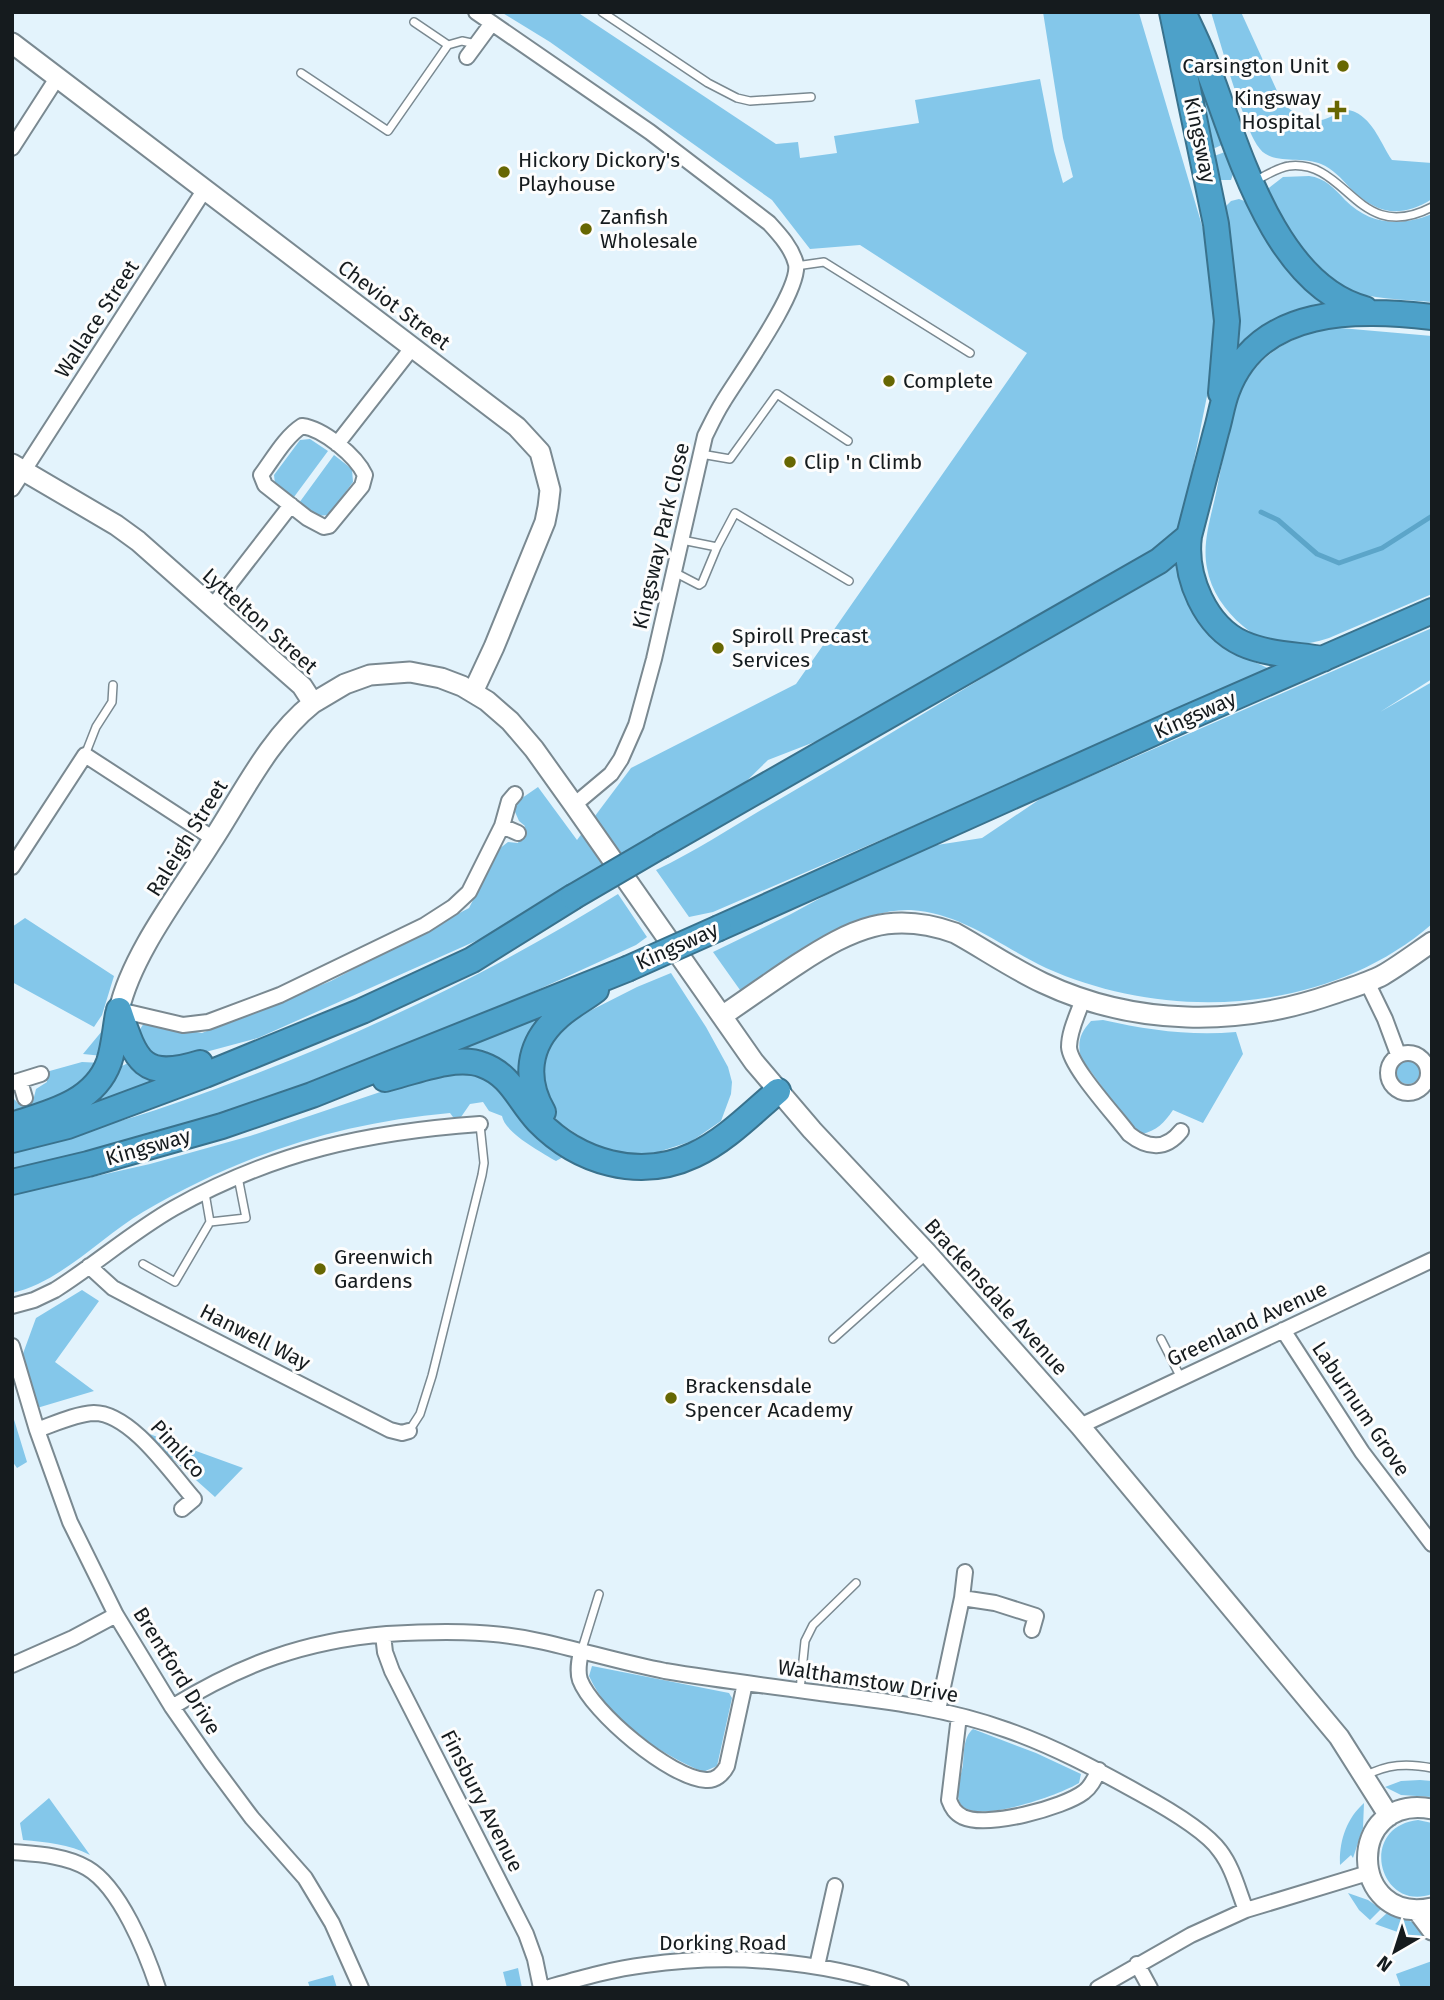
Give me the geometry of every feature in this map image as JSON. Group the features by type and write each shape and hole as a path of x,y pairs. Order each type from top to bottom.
{"highway":[{"name":"Kingsway","path":"1172,12 1214,214 1227,321 1224,375 1215,435"},
{"name":"Kingsway","path":"1184,12 1251,183 1279,235 1312,279 1342,300 1384,313"},
{"path":"1323,659 1267,652 1233,639 1208,615 1191,580 1187,552 1189,536 1227,390 1241,366 1259,345 1294,323 1322,316 1353,313 1432,317"},
{"path":"12,1140 68,1126 307,1035 472,960 662,845 1159,561 1189,536"},
{"name":"Kingsway","path":"12,1182 88,1164 313,1095 360,1074 496,1023 624,970 1432,611"},
{"path":"550,1131 532,1087 531,1065 536,1045 555,1019 624,970"},
{"path":"119,1010 131,1045 140,1058 146,1065 164,1071 190,1066 258,1045 307,1035"},
{"path":"12,1125 72,1103 95,1085 109,1061 119,1010"},
{"path":"313,1095 450,1062 476,1063 498,1072 511,1084 532,1114 575,1150 604,1163 627,1167 661,1165 706,1149 778,1091"}],"street":[{"path":"476,12 650,132 769,223 781,236 796,266"},
{"path":"467,57 492,23"},
{"name":"Cheviot Street","path":"12,43 517,427 540,452 550,490 545,522 473,692"},
{"path":"12,148 57,78"},
{"name":"Wallace Street","path":"12,489 18,468 205,189"},
{"name":"Kingsway Park Close","path":"574,805 611,774 628,744 643,702 705,436 720,406 783,305 793,282 796,266"},
{"path":"337,444 412,348"},
{"path":"302,426 313,429 337,444 359,464 365,475 362,486 332,524 324,527 291,505 265,485 261,475 302,426"},
{"name":"Lyttelton Street","path":"18,468 116,525 138,541 302,686 313,703 345,684 370,675 410,672 441,678 473,692 499,711 520,732 574,805"},
{"path":"212,607 291,505"},
{"name":"Raleigh Street","path":"119,1010 129,978 214,839 278,739 302,711 313,703"},
{"path":"12,867 85,755 214,839"},
{"path":"119,1010 183,1025 208,1022 279,995 434,919 453,907 469,892 502,826 509,801 515,794"},
{"name":"Brackensdale Avenue","path":"574,805 778,1091 928,1254 1080,1426 1339,1737 1389,1816"},
{"path":"502,826 518,833"},
{"path":"722,1016 837,939 864,928 890,923 933,926 955,933 1042,983 1083,999 1150,1015 1224,1018 1311,1002 1367,982 1432,942"},
{"path":"1367,982 1398,1054"},
{"path":"1083,999 1069,1048 1078,1069 1129,1134 1137,1140 1155,1147 1174,1140 1181,1131"},
{"path":"25,1098 16,1082 41,1074"},
{"path":"12,1306 55,1290 174,1208 237,1177 306,1151 362,1137 480,1124"},
{"name":"Greenland Avenue","path":"1080,1426 1432,1260"},
{"name":"Hanwell Way","path":"89,1266 113,1288 149,1307 390,1430 401,1433 409,1431"},
{"name":"Laburnum Grove","path":"1283,1330 1362,1452 1432,1544"},
{"name":"Brentford Drive","path":"12,1346 37,1430 70,1522 116,1615 172,1707 252,1818 305,1878 332,1923 361,1988"},
{"name":"Pimlico","path":"37,1430 93,1413 120,1422 136,1433 194,1499 182,1509"},
{"path":"938,1710 965,1572"},
{"path":"962,1598 995,1603 1036,1616 1032,1630"},
{"path":"12,1665 116,1615"},
{"name":"Walthamstow Drive","path":"172,1707 256,1662 304,1648 383,1635 448,1631 538,1641 663,1670 938,1710 1005,1729 1099,1770 1150,1799 1219,1848 1232,1871 1246,1910"},
{"name":"Finsbury Avenue","path":"383,1635 385,1652 392,1671 526,1934 543,1988"},
{"name":"Walthamstow Drive","path":"581,1652 580,1681 608,1718 649,1753 691,1776 707,1780 721,1775 727,1766 745,1683"},
{"path":"959,1716 949,1800 954,1810 966,1818 1012,1817 1047,1809 1085,1792 1099,1770"},
{"path":"1432,1809 1414,1807 1389,1816 1377,1826 1369,1841 1366,1857 1372,1883 1387,1900 1406,1909 1424,1909 1432,1930"},
{"path":"12,1852 61,1858 88,1868 103,1880 134,1931 158,1988"},
{"path":"1098,1988 1191,1935 1246,1910 1368,1873"},
{"path":"817,1966 835,1886"},
{"name":"Dorking Road","path":"543,1988 645,1965 750,1960 817,1966 901,1988"},
{"path":"1138,1964 1150,1988"}],"lane":[{"path":"603,12 636,37 729,94 750,101 811,97"},
{"path":"414,22 448,45"},
{"path":"301,73 388,131 448,45 462,41 477,44"},
{"path":"1251,183 1287,166 1309,168 1329,175 1361,206 1379,214 1410,215 1432,207"},
{"path":"796,266 824,262 970,353"},
{"path":"700,454 730,459 777,394 848,441"},
{"path":"674,572 699,585 702,583 735,513 849,580"},
{"path":"681,540 717,547"},
{"path":"85,755 96,727 112,702 113,685"},
{"path":"409,1431 420,1414 432,1376 482,1175 484,1163 480,1124"},
{"path":"210,1222 246,1218 237,1177"},
{"path":"143,1264 175,1282 210,1222 205,1193"},
{"path":"833,1339 928,1254"},
{"path":"1161,1339 1181,1378"},
{"path":"800,1690 805,1641 813,1625 856,1583"},
{"path":"581,1652 599,1594"},
{"path":"1364,1777 1377,1770 1397,1765 1432,1768"}],"shaded area":[{"path":"501,12 577,12 776,144 798,142 800,158 837,153 834,136 919,123 915,100 1040,79 1063,183 1073,177 1063,138 1043,12 1142,12 1139,13 1206,239 1216,327 1212,371 1185,506 1178,528 1167,543 817,741 768,760 727,800 496,932 258,1038 161,1064 137,1034 144,1023 202,1033 331,981 469,908 499,849 508,842 518,843 525,826 519,821 512,805 538,787 577,840 631,768 796,684 1027,353 860,245 810,249 772,200 550,42"},
{"path":"1211,12 1241,12 1283,104 1291,110 1319,120 1350,110 1367,121 1392,160 1432,163 1432,199 1409,209 1389,211 1369,204 1325,166 1265,154 1257,145 1248,125"},
{"path":"1194,58 1224,144 1215,148 1211,146"},
{"path":"1225,152 1234,171 1231,180 1218,180 1214,156"},
{"path":"1309,176 1325,181 1355,208 1375,219 1397,222 1432,214 1432,302 1365,295 1347,289 1320,271 1298,247 1265,191 1283,177"},
{"path":"1239,199 1247,202 1324,303 1277,319 1237,350 1224,208 1231,201"},
{"path":"1329,327 1432,336 1432,594 1329,638 1284,644 1263,639 1253,633 1225,607 1215,593 1209,576 1206,540 1235,403 1243,387 1261,362 1272,353 1298,338"},
{"path":"310,439 328,451 294,497 275,484 274,475 300,440"},
{"path":"334,455 352,469 353,482 329,515 316,516 299,503"},
{"path":"1177,561 1235,653 1274,671 713,912 689,917 656,870 705,844 1157,577"},
{"path":"1432,628 1432,679 1380,712 1432,682 1432,924 1391,954 1345,977 1297,992 1246,1000 1195,1002 1144,997 1094,986 1046,968 965,924 930,912 911,910 874,915 838,930 740,990 713,952 872,870 924,847 982,838 1043,797"},
{"path":"618,894 647,937 636,945 588,967 442,1032 294,1091 186,1126 12,1171 12,1151 176,1103 347,1036 458,984"},
{"path":"25,918 114,976 102,1015 94,1027 12,982 12,927"},
{"path":"671,973 728,1067 732,1082 731,1094 721,1121 692,1141 655,1153 626,1155 590,1143 560,1123 551,1113 538,1084 543,1046 562,1025"},
{"path":"551,1009 524,1084 450,1053"},
{"path":"1103,1020 1169,1031 1236,1032 1243,1054 1203,1123 1173,1110 1160,1126 1141,1134 1130,1125 1081,1058 1079,1047 1084,1030 1091,1021"},
{"path":"107,1025 103,1056 83,1054"},
{"path":"1408,1060 1419,1067 1420,1072 1413,1083 1408,1084 1397,1077 1396,1072 1403,1061"},
{"path":"132,1061 166,1081 77,1110 120,1067"},
{"path":"82,1062 102,1063 88,1084 12,1119 12,1097 20,1105 33,1101 36,1089 47,1082 46,1072"},
{"path":"457,1066 493,1075 565,1156 556,1161 533,1147 510,1129 502,1116 489,1111 483,1102 470,1104 461,1117 453,1117 450,1113 409,1118 329,1134 253,1158 179,1192 127,1222 64,1269 12,1293 12,1195 150,1164 250,1136"},
{"path":"82,1290 99,1301 55,1362 94,1391 37,1408 21,1359 36,1318"},
{"path":"12,1413 27,1462 17,1468 12,1461"},
{"path":"141,1431 243,1468 215,1497"},
{"path":"592,1666 729,1693 732,1698 717,1766 703,1772 669,1755 637,1734 609,1707 598,1692 589,1676"},
{"path":"973,1729 1081,1774 1079,1783 1018,1806 981,1812 968,1809 960,1803 958,1790 966,1741"},
{"path":"1401,1781 1432,1781 1432,1797 1401,1795 1385,1787"},
{"path":"49,1798 90,1855 66,1846 23,1840 20,1823"},
{"path":"1364,1803 1363,1828 1353,1858 1351,1855 1340,1865 1345,1831"},
{"path":"1418,1820 1432,1823 1432,1894 1414,1897 1399,1891 1388,1881 1382,1867 1382,1852 1387,1837 1399,1826"},
{"path":"1348,1893 1368,1900 1381,1909 1370,1920 1359,1910"},
{"path":"1387,1913 1415,1923 1426,1936 1406,1935 1375,1924"},
{"path":"1432,1961 1432,1988 1401,1988 1396,1974"},
{"path":"518,1968 522,1988 507,1988 503,1972"},
{"path":"333,1975 337,1988 310,1988 308,1982"}],"waterway":[{"path":"1261,512 1278,520 1317,554 1339,563 1382,548 1432,516"}],"place":[{"name":"Carsington Unit","path":"1343,66"},
{"name":"Kingsway Hospital","path":"1337,110"},
{"name":"Hickory Dickory's Playhouse","path":"504,172"},
{"name":"Zanfish Wholesale","path":"586,229"},
{"name":"Complete","path":"889,381"},
{"name":"Clip 'n Climb","path":"790,462"},
{"name":"Spiroll Precast Services","path":"718,648"},
{"name":"Greenwich Gardens","path":"320,1269"},
{"name":"Brackensdale Spencer Academy","path":"671,1398"}]}
